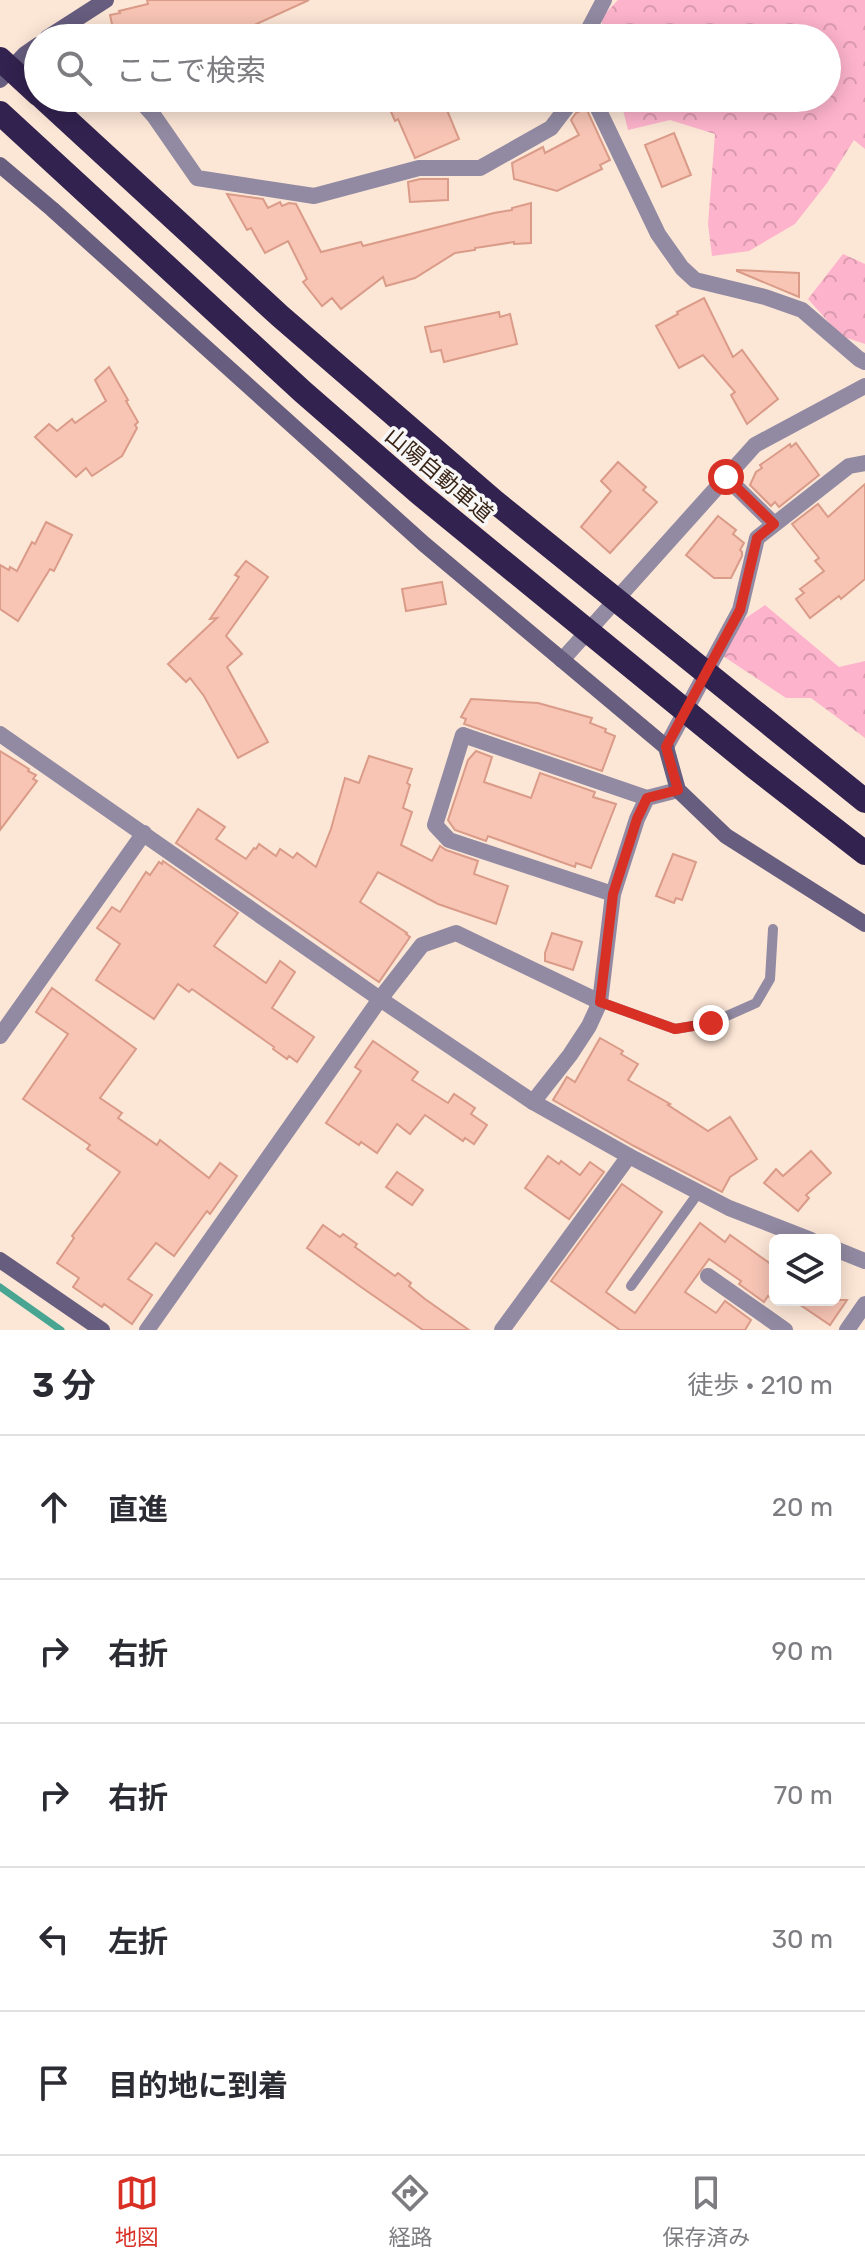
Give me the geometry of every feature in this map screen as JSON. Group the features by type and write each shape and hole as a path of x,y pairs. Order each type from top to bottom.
{"highway":[{"path":"0,59 24,81"},
{"name":"山陽自動車道","path":"58,112 280,316 494,501 865,801"},
{"name":"山陽自動車道","path":"0,113 303,392 419,493 753,766 865,853"}],"street":[{"path":"69,24 106,0"},
{"path":"591,24 604,0"},
{"path":"0,80 24,62"},
{"path":"150,112 197,178 314,196 419,168 480,168 551,128 563,112"},
{"path":"600,112 658,234 682,268 695,280 765,297 802,310 865,362"},
{"path":"0,165 424,544 666,747 678,790 726,836 865,924"},
{"path":"562,660 755,445 865,386"},
{"path":"666,747 740,610 757,538 849,466 865,463"},
{"path":"726,477 774,524"},
{"path":"0,734 533,1102 729,1208 796,1234"},
{"path":"613,894 449,840 435,825 463,735 647,798 678,790"},
{"path":"533,1102 570,1055 600,1002 613,894 637,819 647,798"},
{"path":"0,1036 144,833"},
{"path":"147,1330 380,999 422,945 456,933 600,1002"},
{"path":"502,1330 629,1156"},
{"path":"841,1251 865,1261"},
{"path":"0,1260 102,1330"},
{"path":"708,1276 785,1330"},
{"path":"847,1330 865,1304"}],"lane":[{"path":"600,1002 675,1029 711,1023 756,1003 770,979 773,929"},
{"path":"631,1286 699,1192"}],"green space":[{"path":"618,0 865,0 865,149 854,140 827,183 795,224 749,251 712,256 708,224 715,134 670,120 628,130 624,112 841,112 841,24 602,24 601,18"},
{"path":"843,254 865,264 865,344 841,336 808,299"},
{"path":"765,605 839,667 865,661 865,738 811,698 786,698 723,656 734,626"}],"building":[{"path":"147,0 309,0 257,24 112,24 110,15 148,4"},
{"path":"391,112 448,112 459,139 415,158 398,119 395,121"},
{"path":"588,112 610,160 600,165 602,169 557,191 514,179 512,163 543,147 545,153 579,135 571,120 576,113"},
{"path":"674,133 691,175 662,187 645,145"},
{"path":"448,179 448,200 410,202 408,182"},
{"path":"227,194 263,199 268,208 280,202 282,206 296,204 321,252 361,242 363,246 531,203 531,243 514,242 455,253 415,278 386,286 383,277 341,309 332,298 322,306 303,282 307,279 288,241 265,253 251,228 247,230"},
{"path":"737,271 799,273 799,297"},
{"path":"704,298 733,357 742,350 778,399 747,424 731,395 735,392 703,355 679,368 656,326"},
{"path":"499,312 500,317 510,314 517,344 444,362 441,350 431,352 425,327"},
{"path":"109,367 128,400 138,422 135,425 137,428 122,456 92,476 86,468 76,477 35,437 49,424 57,431 72,419 75,423 106,401 95,380"},
{"path":"796,443 819,475 779,507 775,502 771,506 750,485 756,472 762,468 760,465"},
{"path":"618,462 646,487 643,490 657,502 610,553 581,527 611,491 601,481"},
{"path":"865,484 865,579 841,599 839,596 810,618 796,599 804,593 800,589 824,571 815,561 819,558 792,524 818,504 828,517"},
{"path":"718,516 736,530 733,534 744,543 740,550 742,556 731,578 714,578 686,555"},
{"path":"46,522 72,535 54,571 50,569 18,621 0,609 0,565 17,571"},
{"path":"246,561 268,577 226,636 242,654 227,667 268,742 238,758 204,696 190,678 186,682 168,664 217,618 210,619 239,577 235,575"},
{"path":"442,582 446,604 406,611 402,589"},
{"path":"471,699 538,703 592,718 590,723 615,736 602,771 464,724 466,719 461,717"},
{"path":"0,751 29,769 36,775 33,779 37,781 0,830"},
{"path":"476,751 492,757 484,782 531,798 540,773 595,792 593,797 616,804 591,868 576,863 575,867 488,836 486,841 455,830 448,820 468,760"},
{"path":"369,756 412,769 403,808 412,812 401,845 432,861 440,846 478,861 474,874 508,886 496,924 438,904 378,872 360,902 410,937 379,982 176,843 198,809 225,827 216,839 246,859 259,844 276,856 280,849 293,858 297,853 316,867 331,829 345,778 359,783"},
{"path":"673,854 696,862 682,900 676,898 674,903 656,896"},
{"path":"163,861 238,913 214,946 266,983 280,961 295,972 272,1008 314,1037 297,1062 289,1056 287,1059 192,989 189,992 178,984 154,1019 96,980 120,944 97,928 112,907 120,912 146,872 150,875"},
{"path":"552,933 582,942 573,970 545,961"},
{"path":"52,988 136,1049 100,1098 122,1113 118,1118 157,1145 160,1140 209,1178 220,1163 237,1176 174,1256 156,1243 128,1279 152,1295 132,1324 73,1287 79,1278 57,1263 74,1238 72,1236 120,1172 87,1149 90,1145 23,1099 68,1034 36,1012"},
{"path":"600,1038 638,1064 628,1080 708,1131 730,1117 757,1159 730,1177 722,1192 553,1100 567,1077 575,1082"},
{"path":"373,1041 418,1072 412,1080 448,1103 454,1094 475,1108 471,1114 487,1125 474,1144 465,1138 463,1141 425,1115 410,1134 397,1124 377,1153 326,1123 361,1071 355,1067"},
{"path":"811,1151 831,1173 806,1195 809,1198 798,1211 764,1183 776,1169 783,1176"},
{"path":"548,1156 580,1175 590,1162 604,1172 569,1219 525,1188"},
{"path":"397,1172 423,1190 412,1205 386,1187"},
{"path":"622,1184 662,1212 606,1292 635,1313 700,1223 725,1242 730,1235 769,1263 769,1297 764,1302 709,1259 685,1292 716,1313 725,1301 751,1320 745,1330 620,1330 551,1281"},
{"path":"323,1225 340,1237 343,1234 357,1244 355,1247 395,1276 398,1273 425,1299 469,1330 423,1330 361,1287 307,1248"},
{"path":"841,1300 847,1300 830,1325 802,1306 841,1306"}],"waterway":[{"path":"0,1287 61,1330"}],"route":[{"path":"711,1023 675,1029 600,1002 613,894 637,819 647,798 678,790 666,747 740,610 757,538 774,524 726,477"}]}
